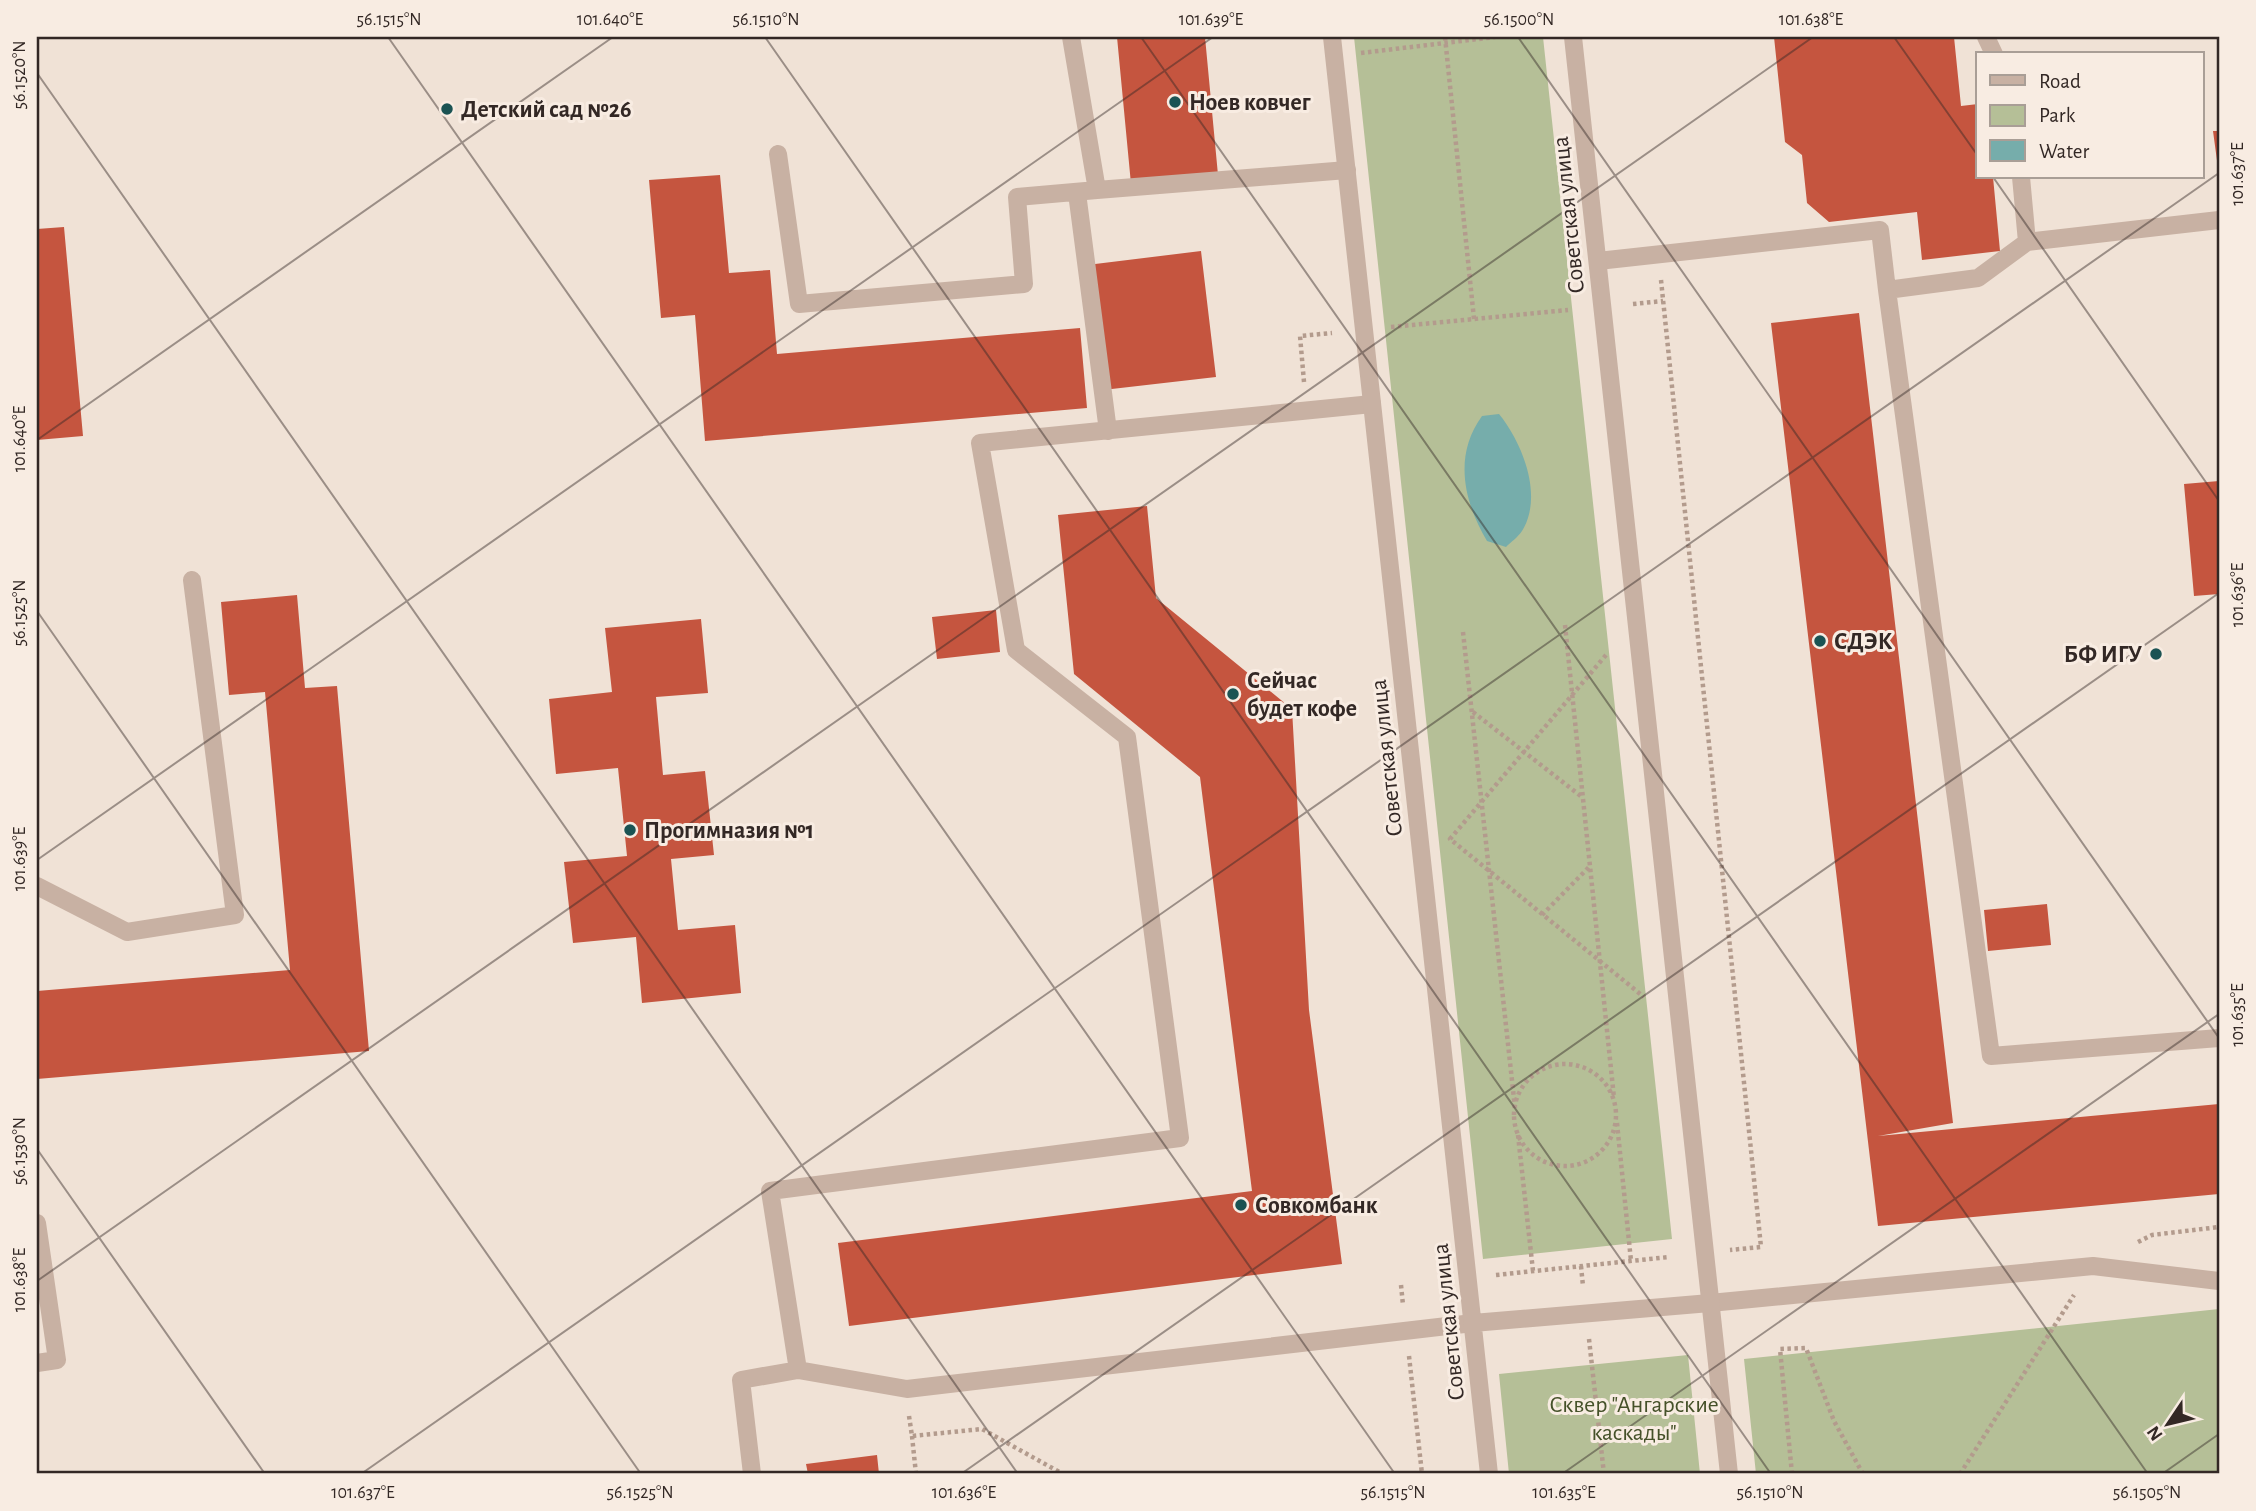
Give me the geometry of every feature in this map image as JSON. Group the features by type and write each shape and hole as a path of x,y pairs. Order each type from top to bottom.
{"street":[{"path":"1071,37 1097,190"},
{"name":"Советская улица","path":"1332,37 1489,1474"},
{"name":"Советская улица","path":"1573,37 1729,1474"},
{"path":"778,154 799,304 1024,284 1017,197 1347,170"},
{"path":"2021,178 2027,242"},
{"path":"1077,193 1108,430"},
{"path":"1886,290 1978,278 2027,242 2219,220"},
{"path":"1598,261 1880,230 1991,1056 2219,1038"},
{"path":"798,1370 770,1191 1180,1138 1127,737 1016,650 980,443 1372,404"},
{"path":"37,886 127,932 235,915 192,580"},
{"path":"37,1223 57,1360 37,1363"},
{"path":"752,1474 741,1380 798,1370 907,1389 1473,1323 1587,1315 2093,1266 2219,1281"}],"path":[{"path":"1361,53 1445,40 1494,37"},
{"path":"1445,40 1474,319"},
{"path":"1659,255 1761,1247 1727,1250"},
{"path":"1633,304 1663,301"},
{"path":"1389,328 1567,310"},
{"path":"1307,411 1300,336 1332,333"},
{"path":"1565,625 1631,1261"},
{"path":"1463,632 1533,1271"},
{"path":"1606,655 1450,839 1644,997"},
{"path":"1472,711 1583,797"},
{"path":"1542,915 1590,866"},
{"path":"1515,1108 1520,1088 1536,1072 1557,1064 1581,1065 1601,1078 1614,1098"},
{"path":"1517,1131 1527,1151 1545,1164 1568,1167 1591,1161 1600,1153 1608,1144 1617,1122"},
{"path":"1960,1474 2093,1266 2152,1235 2219,1227"},
{"path":"1492,1276 1669,1257"},
{"path":"1401,1285 1422,1474"},
{"path":"1587,1315 1604,1474"},
{"path":"1792,1474 1780,1349 1806,1348 1834,1421 1863,1474"},
{"path":"907,1389 916,1474"},
{"path":"912,1436 982,1429 1063,1474"}],"green space":[{"path":"1354,37 1543,37 1672,1239 1483,1259"},
{"name":"Сквер \"Ангарские каскады\"","path":"2219,1309 2219,1474 1756,1474 1744,1359"},
{"name":"Сквер \"Ангарские каскады\"","path":"1688,1355 1700,1474 1509,1474 1499,1374"}],"water":[{"path":"1499,414 1522,454 1531,502 1528,517 1520,533 1506,547 1487,541 1472,511 1465,479 1467,447 1473,431 1482,416"}],"building":[{"path":"1117,37 1205,37 1218,175 1131,184"},
{"path":"1774,37 1954,37 1961,106 1976,104 1976,178 1993,178 2000,251 1922,260 1917,212 1829,222 1807,203 1802,155 1785,142"},
{"path":"2213,131 2219,131 2219,168 2218,168"},
{"path":"720,175 729,273 770,270 777,354 1080,328 1087,408 705,441 695,315 661,318 649,180"},
{"path":"64,227 83,436 37,440 37,229"},
{"path":"1201,251 1216,377 1103,390 1087,265"},
{"path":"1859,313 1953,1123 1878,1136 2219,1104 2219,1194 1878,1226 1771,323"},
{"path":"2219,481 2219,594 2194,596 2184,484"},
{"path":"1147,506 1156,598 1292,709 1309,1010 1342,1264 849,1326 838,1243 1252,1191 1200,777 1074,674 1058,515"},
{"path":"297,595 305,688 337,686 369,1051 37,1079 37,991 290,970 265,692 229,695 221,602"},
{"path":"996,610 1000,652 937,659 932,617"},
{"path":"701,619 708,693 656,697 663,775 705,771 714,855 671,859 678,930 735,925 741,993 642,1003 636,937 573,943 564,862 627,856 618,768 556,774 549,699 612,692 605,628"},
{"path":"2047,904 2051,945 1988,951 1984,910"},
{"path":"877,1455 879,1474 808,1474 806,1464"}],"place":[{"name":"Ноев ковчег","path":"1175,102"},
{"name":"Детский сад №26","path":"447,109"},
{"name":"СДЭК","path":"1820,641"},
{"name":"БФ ИГУ","path":"2156,654"},
{"name":"Сейчас будет кофе","path":"1233,694"},
{"name":"Прогимназия №1","path":"630,830"},
{"name":"Совкомбанк","path":"1241,1205"}]}
